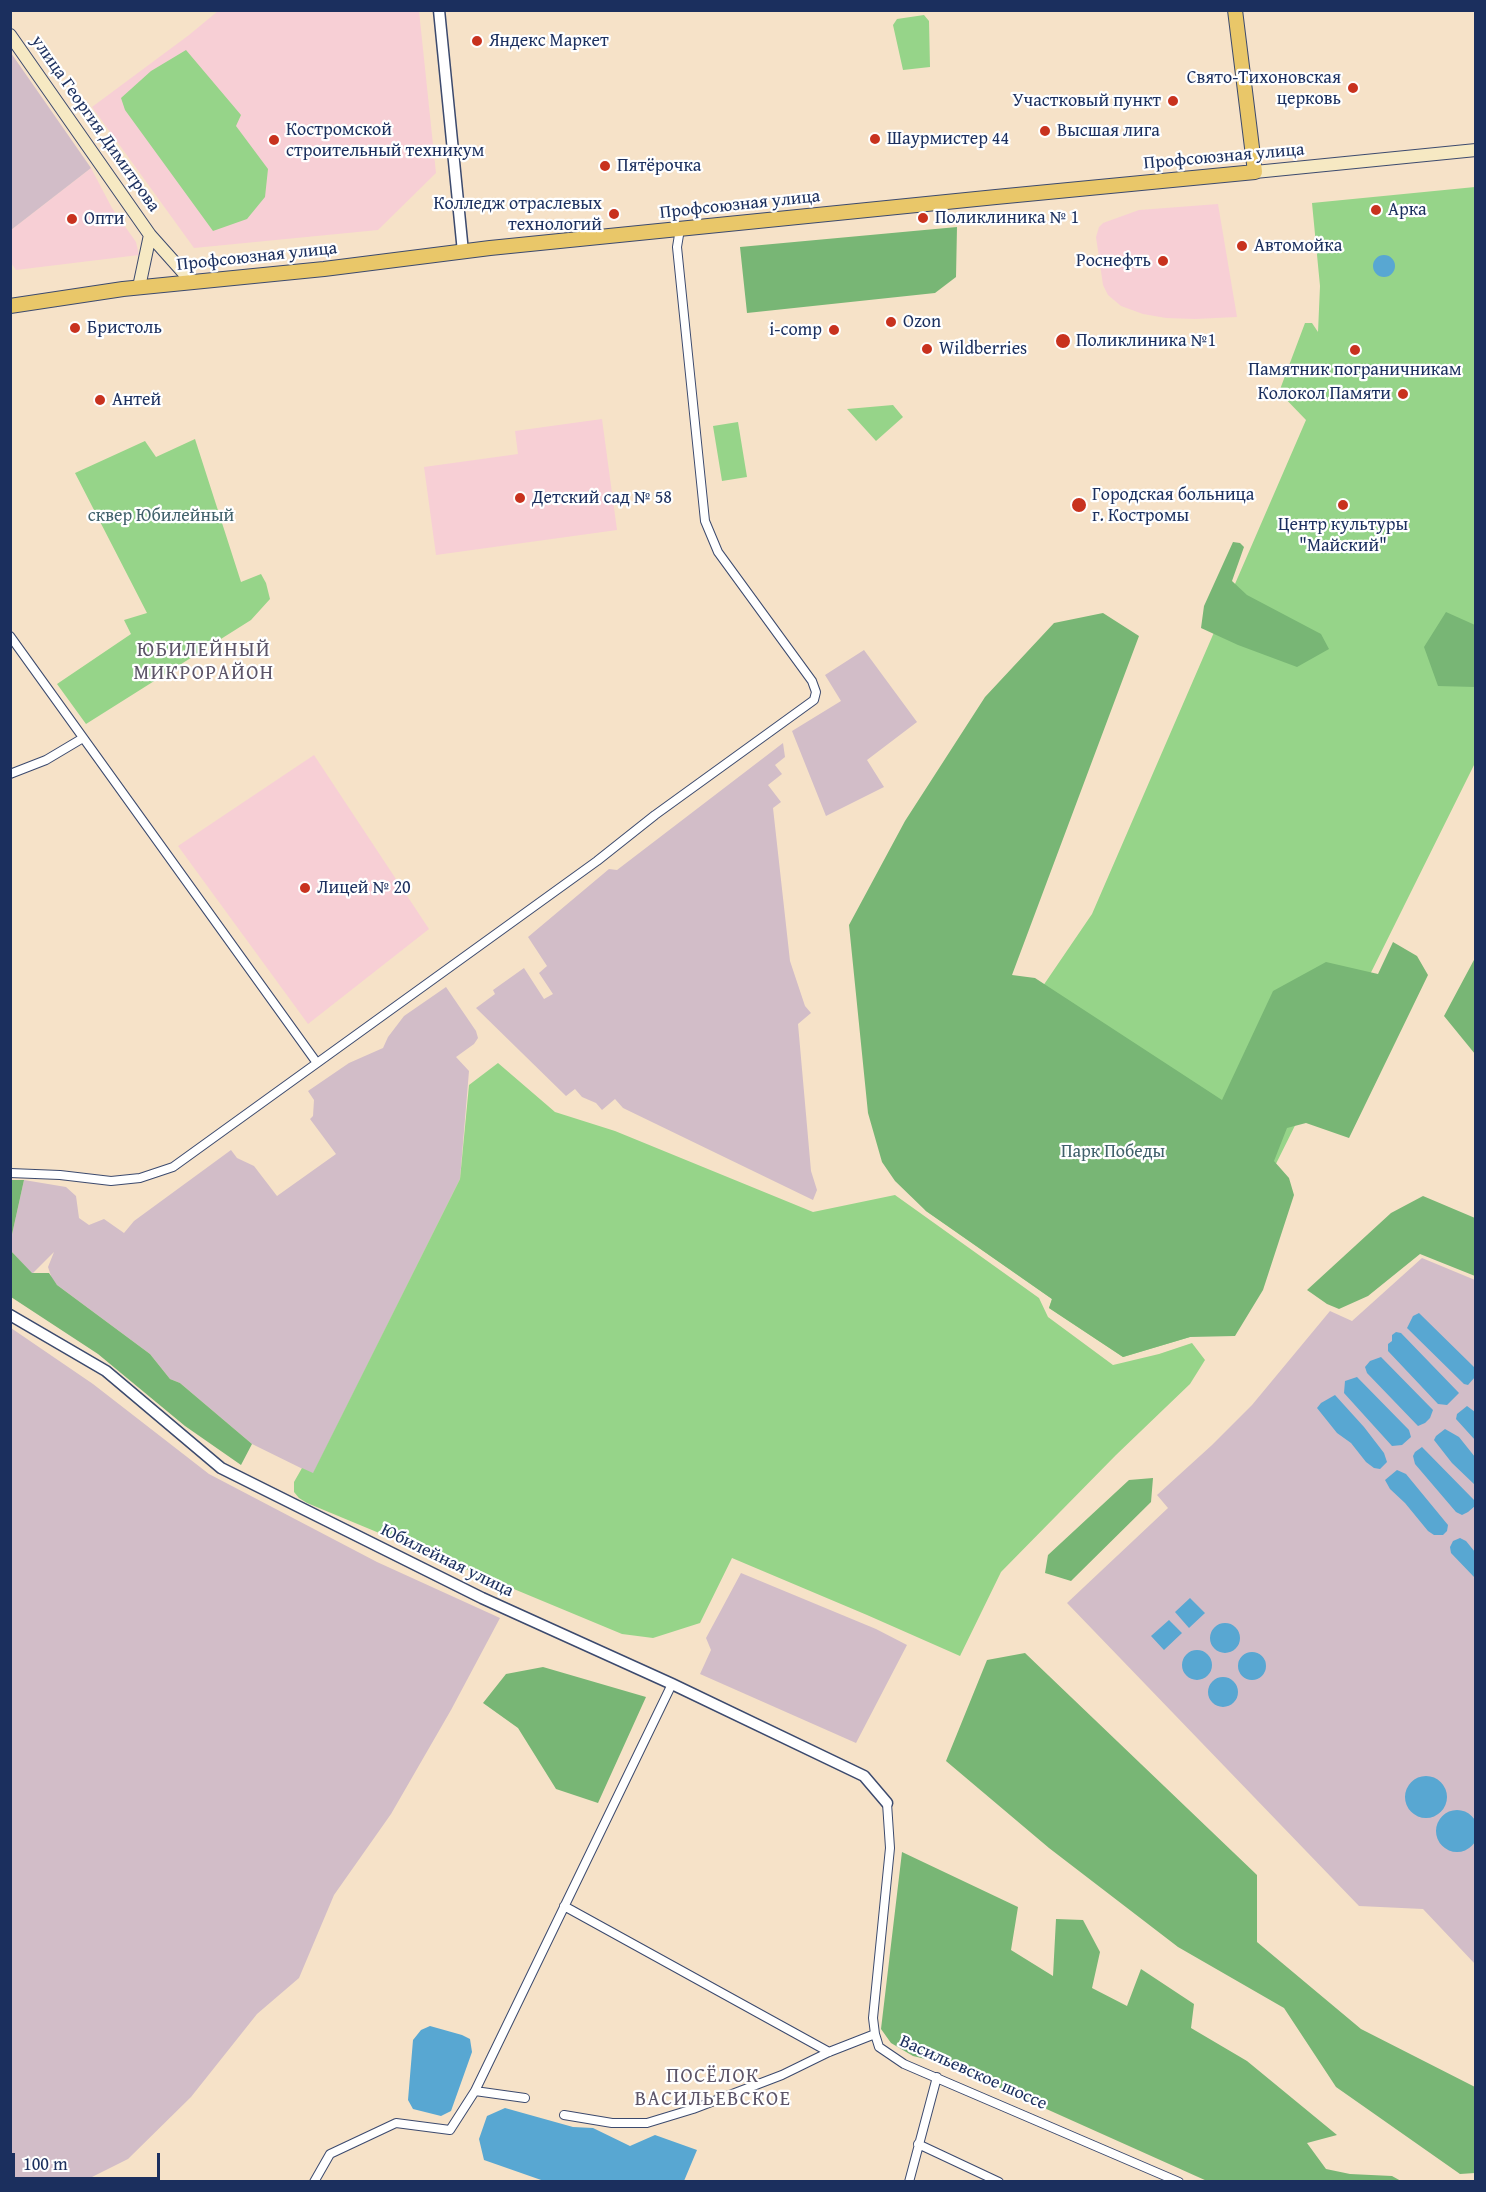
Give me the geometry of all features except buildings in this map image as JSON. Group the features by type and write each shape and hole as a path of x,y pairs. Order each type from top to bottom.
{"highway":[{"path":"1235,10 1255,172"},
{"name":"Профсоюзная улица","path":"10,306 191,281 324,269 680,229 1255,172"}],"main road":[{"name":"улица Георгия Димитрова","path":"10,35 150,235 191,281"},
{"name":"Профсоюзная улица","path":"1255,172 1476,150"},
{"name":"улица Георгия Димитрова","path":"139,287 150,235"}],"street":[{"path":"439,10 463,252"},
{"path":"10,1173 60,1174 111,1181 140,1178 173,1167 588,867 655,815 814,700 816,692 812,681 718,552 705,521 677,247 680,229"},
{"path":"10,636 317,1063"},
{"path":"10,774 46,760 83,738"},
{"name":"Юбилейная улица","path":"10,1315 105,1371 221,1468 482,1598 672,1684 864,1776 887,1803"},
{"path":"314,2181 330,2154 396,2123 450,2130 475,2091 672,1684"},
{"name":"Васильевское шоссе","path":"887,1803 890,1848 873,2018 879,2047 904,2064 1179,2181"},
{"path":"564,1905 829,2052"},
{"path":"564,2115 612,2123 646,2123 693,2109 771,2079 875,2034"},
{"path":"909,2181 937,2077"},
{"path":"475,2091 525,2098"},
{"path":"918,2144 999,2181"}],"shaded area":[{"name":"Костромской строительный техникум","path":"218,11 419,11 436,173 378,230 194,248 92,107"},
{"path":"11,53 91,168 10,230"},
{"name":"Опти","path":"91,168 112,208 136,242 139,255 16,270 11,263 11,230"},
{"name":"Роснефть","path":"1218,204 1237,317 1166,318 1143,314 1121,306 1108,295 1103,285 1096,237 1103,223 1139,210"},
{"name":"Детский сад № 58","path":"602,419 617,530 436,555 424,467 518,454 515,431"},
{"path":"864,650 917,722 867,760 884,787 826,816 792,731 841,701 825,675"},
{"path":"783,743 785,757 775,765 782,774 768,785 781,802 773,808 790,961 805,1006 811,1013 798,1024 811,1171 817,1190 813,1200 623,1108 615,1099 602,1110 596,1103 582,1097 575,1089 566,1096 476,1008 495,994 493,990 524,968 544,999 553,994 539,973 547,966 528,937 609,869 617,870"},
{"name":"Лицей № 20","path":"314,755 429,929 308,1024 178,846"},
{"path":"446,987 476,1031 478,1038 474,1044 456,1057 469,1071 460,1179 313,1474 252,1444 180,1383 170,1379 150,1354 57,1285 48,1267 54,1252 32,1274 11,1251 11,1239 24,1180 66,1187 76,1196 79,1218 89,1225 104,1219 124,1233 134,1221 231,1150 237,1158 254,1166 277,1196 336,1154 310,1119 313,1116 314,1100 308,1091 349,1063 383,1048 388,1037 404,1016"},
{"path":"1422,1258 1475,1280 1475,1964 1423,1909 1359,1906 1067,1603 1168,1508 1157,1495 1252,1405 1330,1311 1352,1321"},
{"path":"11,1328 93,1384 209,1474 377,1562 500,1618 451,1710 391,1814 334,1895 299,1978 257,2014 191,2097 128,2159 84,2181 11,2181"},
{"path":"741,1573 876,1629 907,1645 856,1743 700,1674 711,1650 706,1638"}],"green space":[{"path":"924,15 929,21 930,67 903,70 893,25 897,19"},
{"path":"186,50 241,115 236,126 268,169 265,197 247,219 213,231 125,110 121,98 151,71"},
{"name":"Парк Победы","path":"1475,187 1475,763 1190,1337 1123,1357 1049,1308 1052,1299 926,1211 908,1184 1092,914 1306,420 1279,392 1305,323 1312,323 1318,332 1320,286 1312,203"},
{"path":"957,227 956,277 935,293 747,313 740,247"},
{"path":"893,405 903,417 876,441 847,409"},
{"path":"738,422 747,477 722,481 713,426"},
{"name":"сквер Юбилейный","path":"195,439 241,582 261,574 270,599 251,620 86,724 57,684 131,634 124,620 147,613 75,473 145,441 156,457"},
{"path":"1233,542 1240,543 1244,547 1232,581 1247,595 1321,634 1329,649 1297,667 1238,645 1201,628 1204,606"},
{"path":"1446,612 1475,625 1475,687 1438,686 1424,647"},
{"path":"1103,613 1139,636 1012,975 1035,978 1222,1100 1273,991 1326,962 1378,974 1393,942 1417,956 1428,975 1349,1138 1306,1123 1287,1128 1274,1161 1289,1178 1294,1195 1263,1290 1235,1336 1190,1337 1123,1357 1049,1308 1052,1299 926,1211 895,1181 882,1162 868,1113 849,925 905,821 985,697 1054,623"},
{"path":"1475,958 1475,1054 1444,1016"},
{"path":"498,1063 555,1112 615,1131 813,1212 895,1195 1039,1298 1048,1317 1113,1365 1192,1343 1205,1360 1190,1384 1116,1455 1001,1572 960,1656 732,1558 700,1623 653,1638 622,1634 307,1503 294,1492 294,1482 302,1468 313,1473 460,1179 469,1085"},
{"path":"10,1180 24,1180 11,1239"},
{"path":"1423,1196 1475,1218 1475,1276 1420,1254 1368,1296 1339,1309 1327,1304 1307,1290 1391,1213"},
{"path":"11,1251 32,1273 49,1273 57,1285 150,1354 170,1379 180,1383 252,1444 241,1465 185,1426 98,1354 11,1297"},
{"path":"1153,1478 1151,1502 1071,1581 1045,1573 1048,1555 1129,1480"},
{"path":"1025,1653 1257,1875 1257,1942 1361,2029 1475,2087 1475,2173 1460,2174 1336,2087 1284,2008 1178,1947 1049,1848 946,1761 987,1660"},
{"path":"543,1667 646,1697 598,1803 556,1789 518,1728 483,1703 506,1674"},
{"path":"902,1852 1018,1907 1011,1950 1053,1976 1056,1919 1083,1920 1100,1952 1092,1988 1127,2006 1141,1969 1194,2004 1191,2028 1247,2061 1337,2135 1307,2143 1326,2169 1350,2174 1392,2176 1401,2181 1207,2181 946,2064 913,2056 891,2043 881,2029"}],"water":[{"path":"1384,255 1392,258 1395,266 1392,274 1384,277 1376,274 1373,266 1376,258"},
{"path":"1419,1313 1474,1367 1475,1377 1468,1385 1464,1384 1407,1328 1413,1316"},
{"path":"1396,1332 1401,1333 1459,1393 1447,1405 1438,1404 1388,1351 1388,1344"},
{"path":"1381,1357 1433,1410 1425,1423 1418,1426 1367,1373 1365,1367 1370,1361"},
{"path":"1357,1377 1409,1430 1411,1437 1402,1445 1392,1446 1344,1393 1345,1381"},
{"path":"1335,1395 1384,1453 1387,1462 1380,1469 1366,1462 1351,1443 1337,1433 1317,1408"},
{"path":"1467,1406 1475,1412 1475,1440 1456,1419 1457,1414"},
{"path":"1445,1429 1459,1437 1475,1457 1475,1485 1452,1463 1434,1440"},
{"path":"1422,1447 1475,1501 1475,1506 1468,1512 1462,1515 1456,1512 1415,1464 1413,1456"},
{"path":"1397,1470 1406,1474 1448,1525 1443,1535 1434,1535 1428,1531 1390,1489 1385,1480"},
{"path":"1460,1538 1466,1541 1475,1552 1475,1578 1451,1553 1450,1547 1453,1541"},
{"path":"1190,1598 1205,1613 1189,1628 1175,1612"},
{"path":"1169,1620 1182,1633 1164,1650 1151,1636"},
{"path":"1225,1623 1231,1624 1239,1632 1239,1644 1231,1652 1225,1653 1219,1652 1211,1644 1210,1638 1211,1632 1219,1624"},
{"path":"1197,1650 1203,1651 1211,1659 1211,1671 1203,1679 1197,1680 1191,1679 1183,1671 1182,1665 1183,1659 1191,1651"},
{"path":"1252,1652 1262,1656 1266,1666 1262,1676 1252,1680 1242,1676 1238,1666 1242,1656"},
{"path":"1223,1677 1229,1678 1237,1686 1237,1698 1229,1706 1223,1707 1217,1706 1209,1698 1208,1692 1209,1686 1217,1678"},
{"path":"1426,1776 1441,1782 1447,1797 1441,1812 1426,1818 1411,1812 1405,1797 1411,1782"},
{"path":"1457,1810 1472,1816 1478,1831 1472,1846 1457,1852 1442,1846 1436,1831 1442,1816"},
{"path":"430,2026 470,2039 472,2052 451,2111 441,2116 413,2109 408,2100 413,2040 421,2030"},
{"path":"505,2108 573,2127 593,2128 630,2146 655,2135 697,2150 684,2181 544,2181 484,2160 479,2139 487,2116"}],"place":[{"name":"Яндекс Маркет","path":"477,41"},
{"name":"Свято-Тихоновская церковь","path":"1353,88"},
{"name":"Участковый пункт","path":"1173,101"},
{"name":"Высшая лига","path":"1045,131"},
{"name":"Шаурмистер 44","path":"875,139"},
{"name":"Костромской строительный техникум","path":"274,140"},
{"name":"Пятёрочка","path":"605,166"},
{"name":"Арка","path":"1376,210"},
{"name":"Колледж отраслевых технологий","path":"614,214"},
{"name":"Поликлиника № 1","path":"923,218"},
{"name":"Опти","path":"72,219"},
{"name":"Автомойка","path":"1242,246"},
{"name":"Роснефть","path":"1163,261"},
{"name":"Ozon","path":"891,322"},
{"name":"Бристоль","path":"75,328"},
{"name":"i-comp","path":"834,330"},
{"name":"Поликлиника №1","path":"1063,341"},
{"name":"Wildberries","path":"927,349"},
{"name":"Памятник пограничникам","path":"1355,350"},
{"name":"Колокол Памяти","path":"1403,394"},
{"name":"Антей","path":"100,400"},
{"name":"Детский сад № 58","path":"520,498"},
{"name":"Городская больница г. Костромы","path":"1079,505"},
{"name":"Центр культуры \"Майский\"","path":"1343,505"},
{"name":"Лицей № 20","path":"305,888"}],"district":[{"name":"ЮБИЛЕЙНЫЙ МИКРОРАЙОН","path":"204,662"},
{"name":"ПОСЁЛОК ВАСИЛЬЕВСКОЕ","path":"713,2088"}]}
